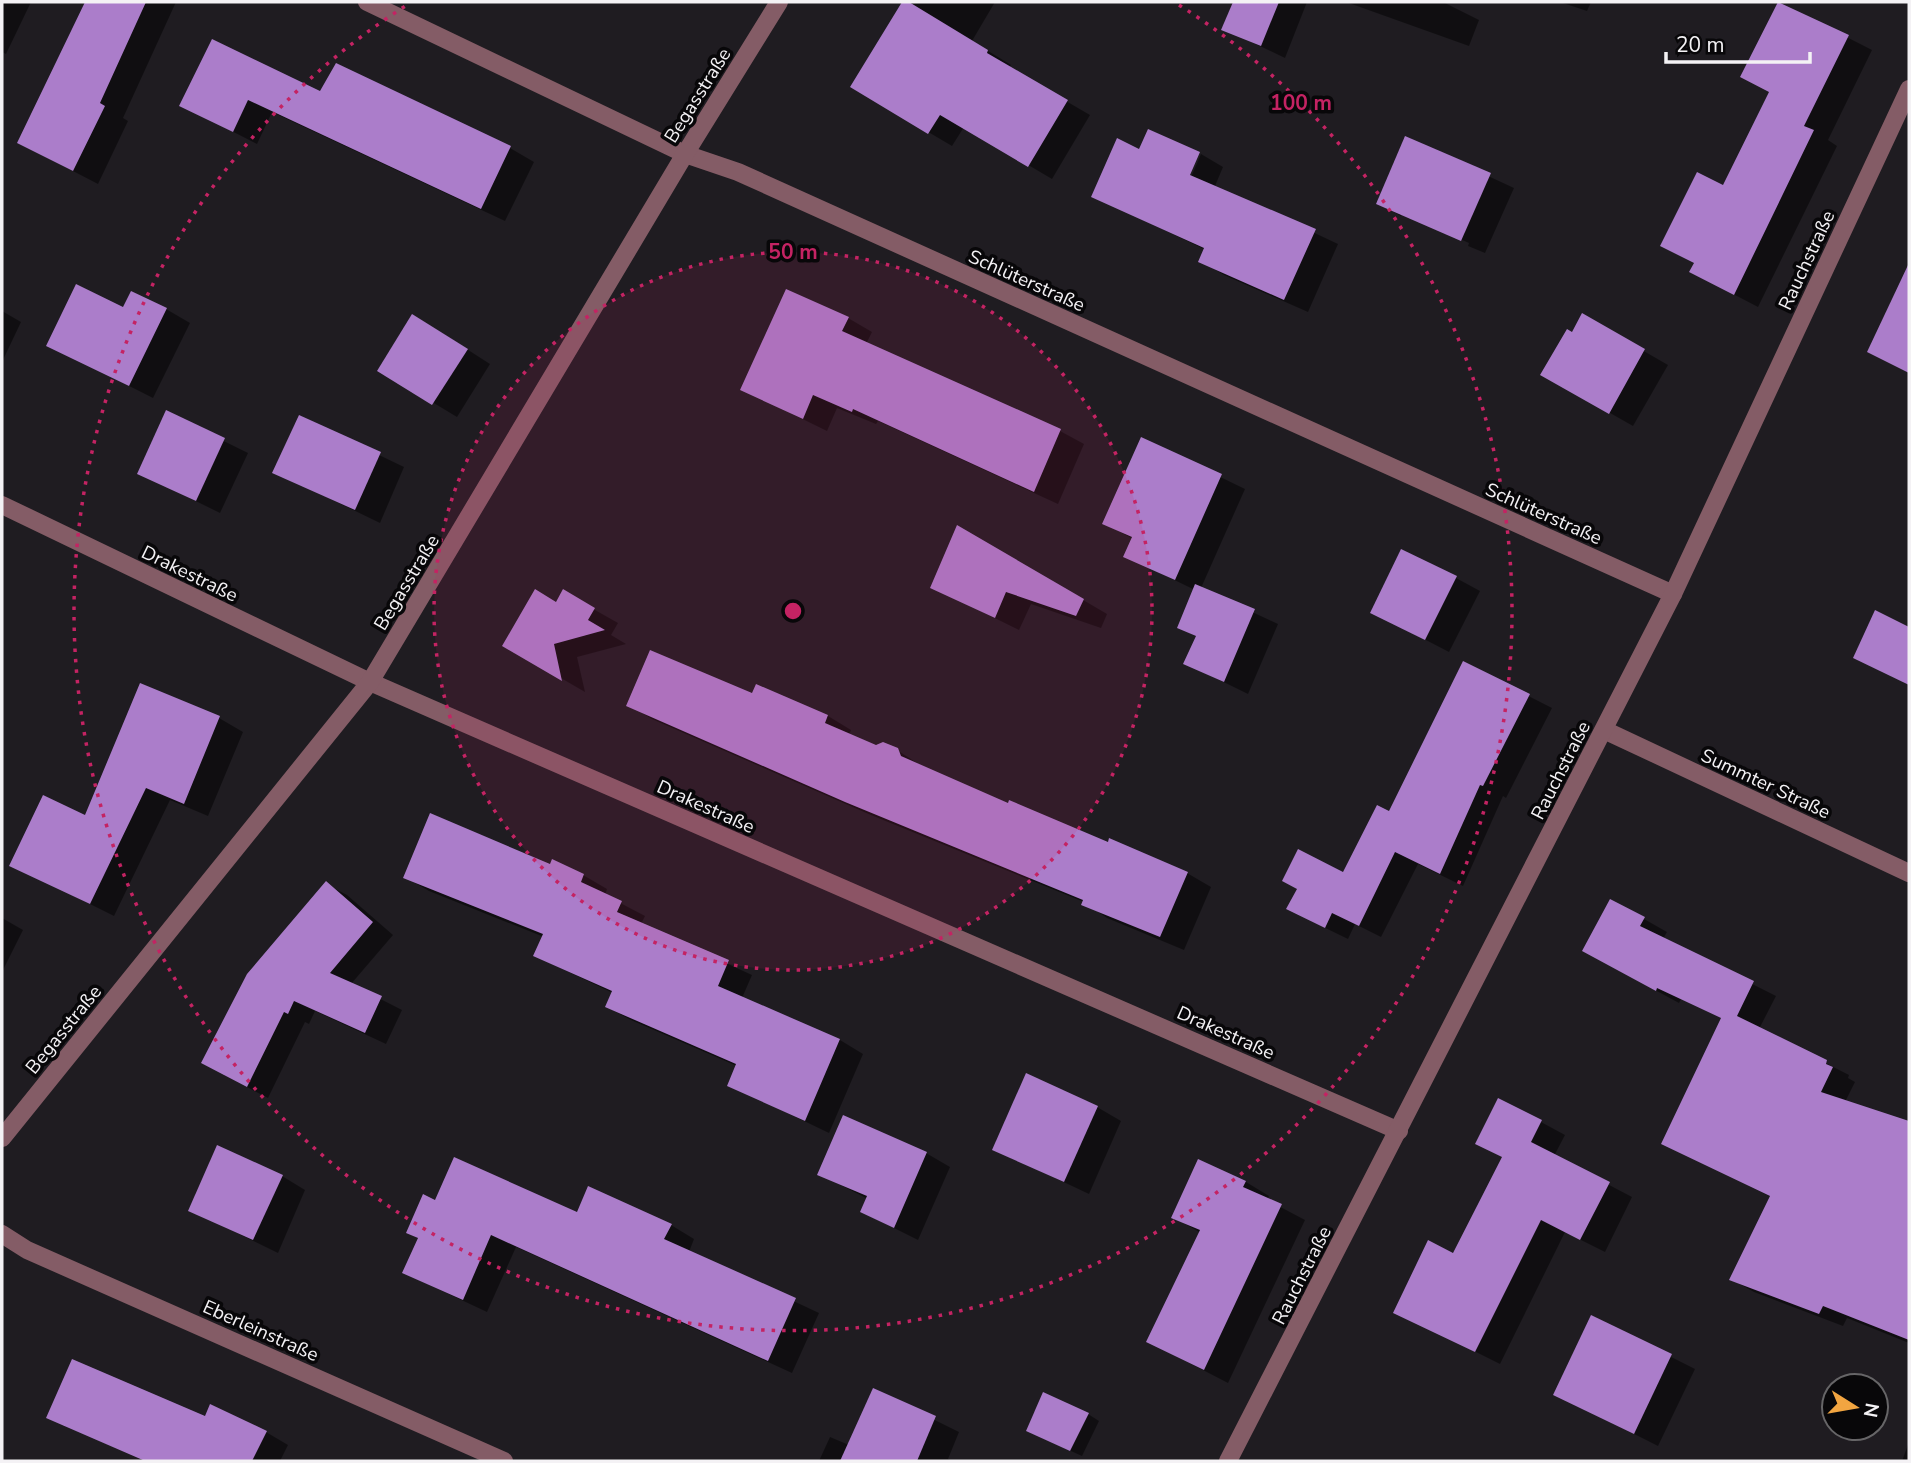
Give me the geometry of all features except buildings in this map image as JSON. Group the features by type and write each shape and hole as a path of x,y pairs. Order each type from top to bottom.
{"street":[{"name":"Schlüterstraße","path":"367,2 685,154 737,172 1672,594"},
{"name":"Begasstraße","path":"2,1138 370,682 685,154 779,2"},
{"name":"Rauchstraße","path":"1228,1461 1672,594 1909,89"},
{"name":"Drakestraße","path":"2,505 370,682 1399,1131"},
{"name":"Summter Straße","path":"1604,730 1909,873"},
{"name":"Eberleinstraße","path":"2,1234 27,1250 504,1461"}]}
